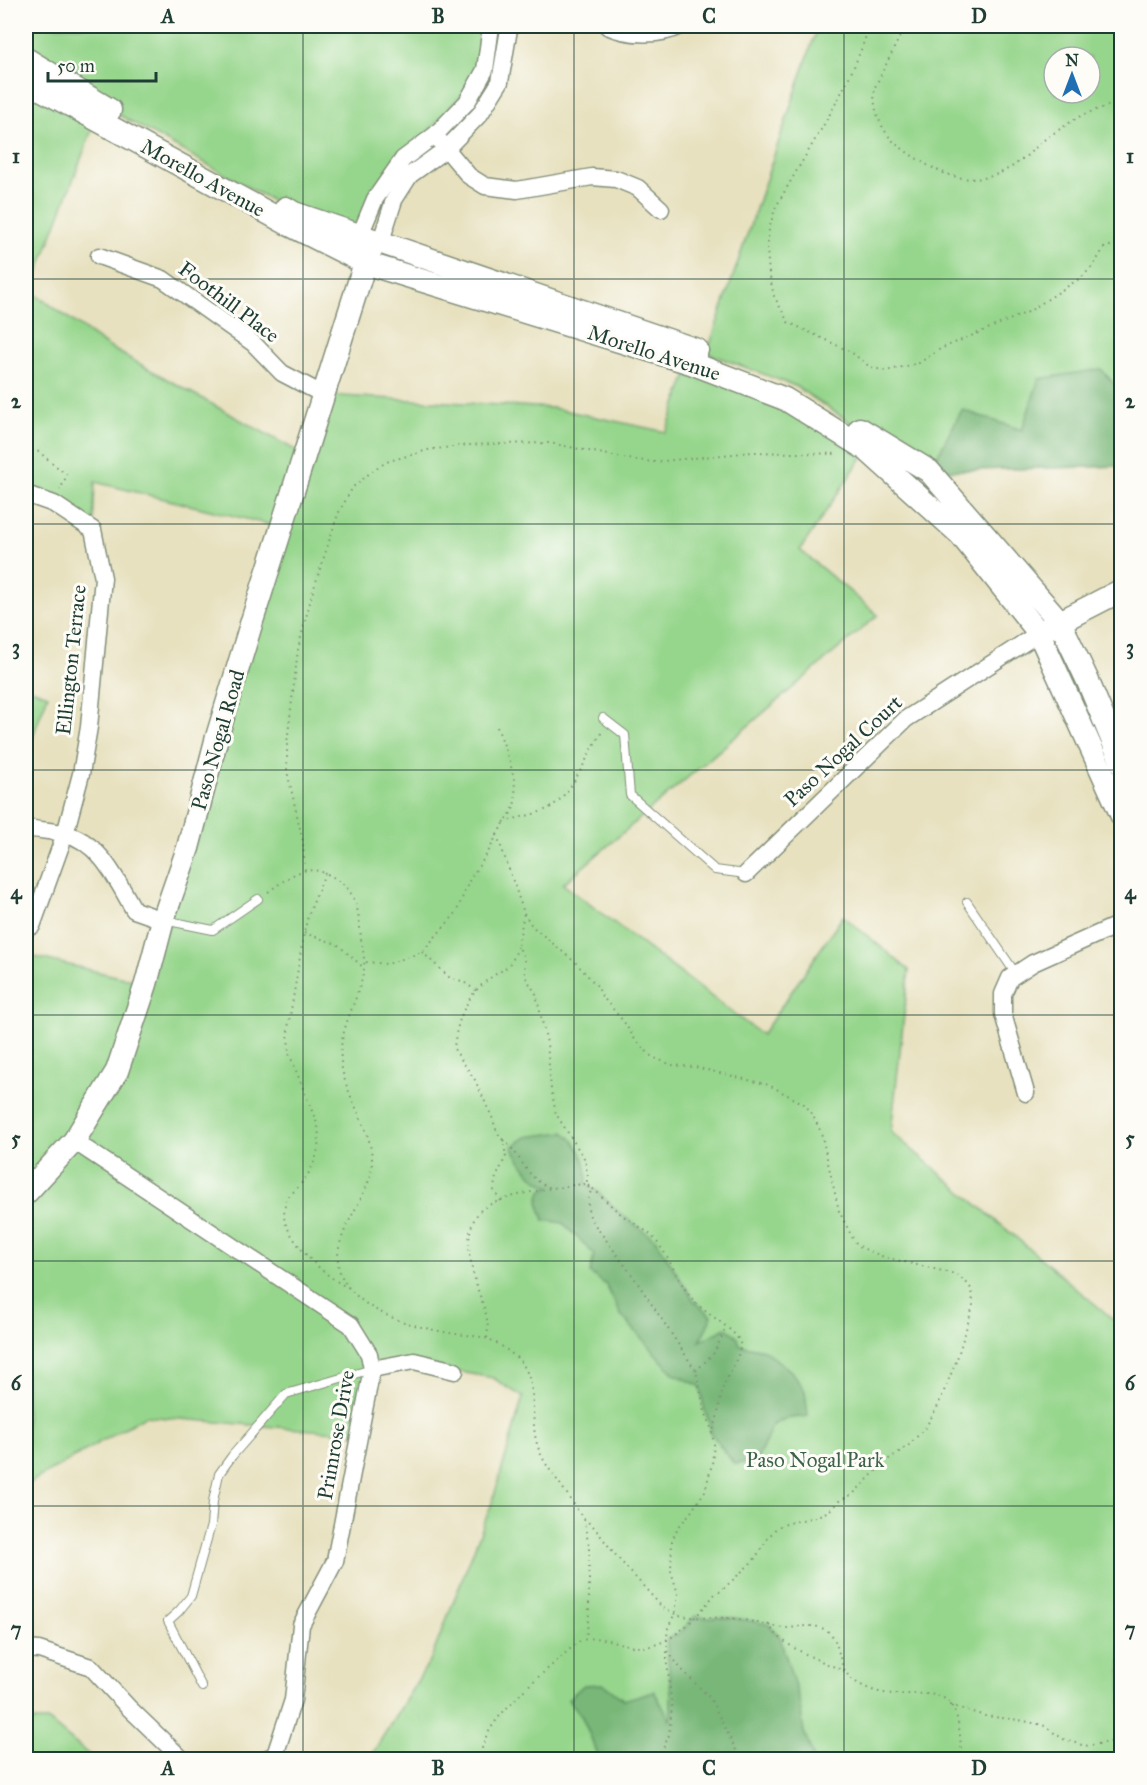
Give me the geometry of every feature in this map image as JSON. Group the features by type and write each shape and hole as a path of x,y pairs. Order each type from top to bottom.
{"street":[{"path":"365,263 375,199 403,159 435,135 467,102 485,70 491,26"},
{"path":"370,238 410,175 446,149 480,114 500,82 509,29 507,26"},
{"path":"607,26 643,34 680,26"},
{"name":"Morello Avenue","path":"26,59 103,106 294,213 707,353 795,386 928,471 1060,622 1122,762"},
{"name":"Morello Avenue","path":"26,81 290,225 365,263 691,363 785,399 867,450 960,534 1039,633 1122,816"},
{"path":"435,135 469,176 485,186 517,190 592,177 616,179 638,188 661,210"},
{"name":"Foothill Place","path":"99,256 163,279 253,343 282,373 324,396"},
{"name":"Paso Nogal Road","path":"26,1194 74,1141 117,1071 146,984 163,920 188,848 217,737 249,632 365,263"},
{"name":"Ellington Terrace","path":"26,494 54,504 93,530 103,578 89,727 81,774 65,834 32,926"},
{"path":"1039,633 1122,590"},
{"name":"Paso Nogal Court","path":"746,874 906,719 1039,633"},
{"path":"26,828 65,834 90,845 110,870 134,910 163,920"},
{"path":"1026,1093 1004,1014 1004,994 1010,978 1033,963 1122,923"},
{"name":"Primrose Drive","path":"74,1141 351,1326 369,1354 372,1370 335,1561 302,1625 292,1700 272,1758"},
{"path":"372,1370 414,1361 455,1371"},
{"path":"26,1649 39,1650 91,1667 128,1707 183,1760"}],"lane":[{"path":"606,720 625,735 630,795 716,870 746,874"},
{"path":"163,920 213,930 258,899"},
{"path":"967,902 1016,974"},
{"path":"202,1687 168,1621 190,1596 211,1525 219,1474 286,1394 372,1370"}],"path":[{"path":"869,26 842,90 775,208 769,229 767,250 769,273 774,297 788,322 850,352 870,367 885,371 900,369 919,363 948,345 1028,312 1082,277 1104,248 1122,242"},
{"path":"904,26 875,87 873,98 877,115 892,141 915,159 943,173 966,180 988,178 1019,163 1049,136 1080,117 1122,100"},
{"path":"305,870 303,842 287,771 287,743 298,649 310,601 338,514 353,487 376,468 389,461 415,453 468,444 550,443 654,462 752,452 835,455 867,450"},
{"path":"26,448 39,452 67,475 54,504"},
{"path":"504,822 547,809 558,802 567,792 606,720"},
{"path":"366,962 388,964 422,952 456,913 470,879 514,808 515,792 509,760 497,727"},
{"path":"497,835 524,913 532,926 576,963 598,987 601,995 624,1022 634,1038 652,1057 672,1065 695,1067 769,1085 804,1104 811,1112 821,1132 839,1211 854,1241 862,1248 884,1257 955,1274 972,1290 973,1306 956,1362 936,1408 921,1432 908,1446 886,1461 853,1494 815,1517 777,1527 754,1560 714,1595 680,1633 646,1647 633,1647 608,1639 586,1638 578,1641 526,1688"},
{"path":"258,899 290,875 305,870 314,870 325,873 346,887 354,897 358,910 366,962 345,1031 340,1059 346,1086 370,1140 372,1163 363,1192 346,1227 338,1254 338,1266 343,1279 372,1307 410,1324 449,1333 487,1338 514,1355 526,1370 531,1384 534,1436 540,1454 550,1472 584,1519 593,1526 652,1597 670,1613 688,1617 734,1618 789,1628 816,1626 830,1631 836,1641 839,1660 844,1671"},
{"path":"325,873 308,916 304,933 289,1016 288,1041 292,1064 314,1113 320,1138 314,1166 307,1178 286,1199 285,1221 302,1251 333,1281 351,1289"},
{"path":"524,913 514,961 506,969 486,981 477,991 460,1019 454,1049 475,1080 497,1132 512,1147 530,1175 540,1184 551,1188"},
{"path":"304,933 337,944 364,968"},
{"path":"518,946 524,957 525,976 536,994 546,1043 556,1114 584,1158 588,1176 586,1184 591,1191 587,1200 587,1211 696,1371 705,1412 711,1423 714,1444 705,1491 677,1529 672,1541 671,1571 678,1594 667,1639 672,1707 669,1735 658,1760"},
{"path":"422,952 450,978 462,981 477,991"},
{"path":"501,1202 494,1190 495,1180 506,1156 503,1140"},
{"path":"487,1338 489,1326 474,1278 468,1240 470,1229 482,1209 521,1194 586,1184 656,1240 694,1301 737,1336 740,1345 739,1355 724,1384 718,1405 718,1423 711,1433"},
{"path":"696,1371 714,1353 726,1328"},
{"path":"584,1519 589,1548 589,1614 586,1638"},
{"path":"768,1624 780,1637 801,1651 844,1671 853,1680 879,1692 936,1696 950,1705 985,1716 1043,1725 1063,1739 1084,1746 1122,1740"},
{"path":"667,1648 672,1659 711,1698 741,1760"},
{"path":"478,1760 486,1737 502,1713 529,1685"},
{"path":"950,1705 956,1717 962,1760"}],"green space":[{"path":"26,26 491,26 485,70 403,159 360,235 294,213 103,106 26,59"},
{"path":"818,26 1121,26 1121,466 929,471 795,386 707,353"},
{"name":"Paso Nogal Park","path":"26,81 96,119 31,291 109,347 304,455 324,395 553,408 666,432 691,363 785,399 865,453 800,550 878,615 563,884 762,1035 843,916 909,970 891,1132 1121,1326 1121,1759 369,1759 431,1659 492,1503 523,1397 493,1378 414,1361 373,1369 360,1434 145,1416 26,1485 26,955 146,983 283,528 95,482 93,530 26,494"},
{"path":"1101,369 1121,392 1121,466 929,471 962,410 1022,430 1039,379"},
{"path":"26,687 48,695 26,755"},
{"path":"564,1132 579,1148 582,1155 587,1177 586,1184 656,1240 694,1301 712,1316 700,1341 726,1328 737,1336 740,1345 764,1350 791,1371 805,1391 808,1416 784,1419 773,1425 756,1462 734,1464 711,1433 700,1386 674,1374 621,1315 606,1285 590,1273 594,1254 563,1223 544,1220 538,1202 541,1191 550,1187 537,1180 528,1171 512,1147 526,1137"},
{"path":"26,1560 39,1650 26,1649"},
{"path":"695,1616 734,1618 768,1624 780,1637 799,1700 804,1732 814,1759 600,1759 582,1717 568,1699 584,1685 603,1684 624,1700 654,1691 670,1720 667,1639 680,1633"},
{"path":"26,1721 49,1721 94,1759 26,1759"}]}
